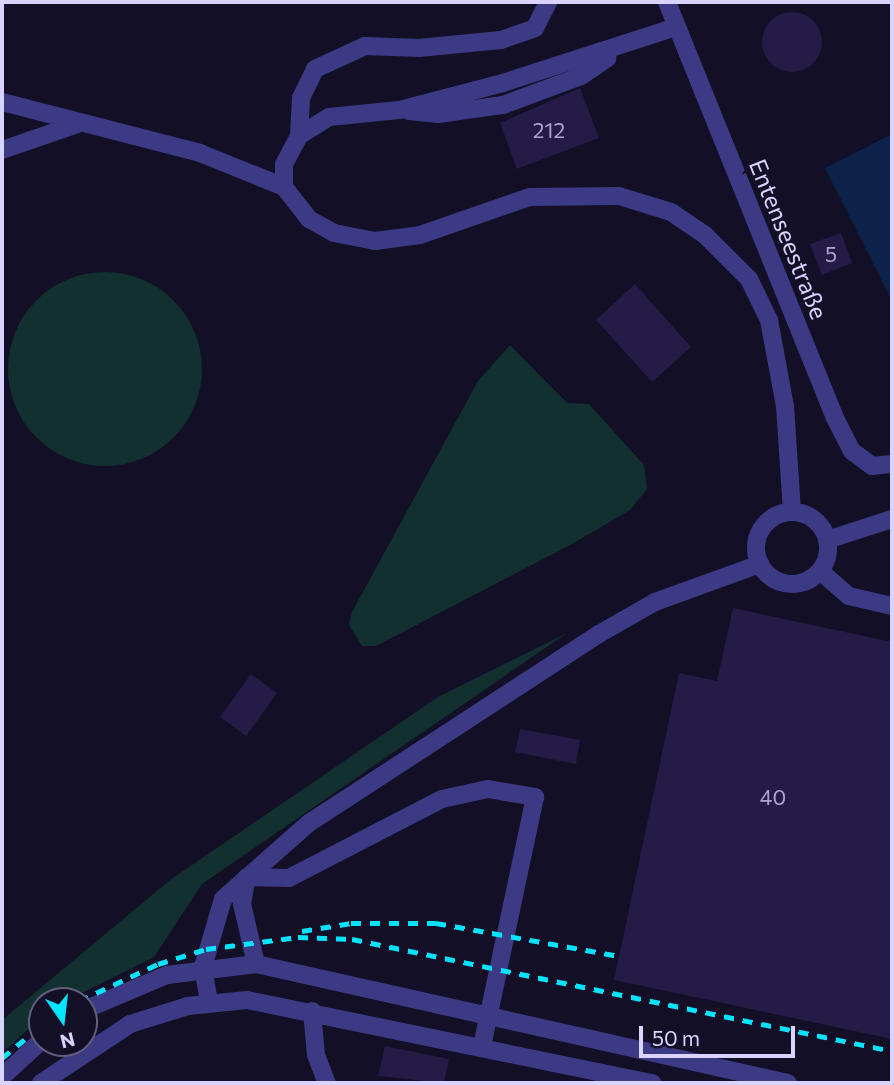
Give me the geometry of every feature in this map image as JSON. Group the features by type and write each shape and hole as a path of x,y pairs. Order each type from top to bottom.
{"street":[{"path":"284,187 284,164 299,136 302,98 315,69 365,46 419,48 502,40 535,28 548,2"},
{"name":"Entenseestraße","path":"667,2 669,29 834,416 852,451 872,466 892,464"},
{"path":"299,136 329,117 399,110 438,114 503,105 581,76 626,46 669,29"},
{"path":"2,102 200,153 284,187 309,219 334,233 375,240 420,235 530,197 619,196 671,212 705,235 749,279 769,320 785,406 792,512"},
{"path":"2,150 80,124"},
{"path":"760,564 761,529 792,512 815,520 827,540 820,571"},
{"path":"827,540 892,519"},
{"path":"760,564 788,584 820,571"},
{"path":"209,1002 203,967 223,899 309,823 599,634 655,602 760,564"},
{"path":"820,571 849,596 892,606"},
{"path":"247,877 289,878 442,799 488,789 534,797 482,1047"},
{"path":"247,877 242,904 256,964"},
{"path":"98,1004 167,975 203,967 256,964 788,1083"},
{"path":"41,1083 130,1024 209,1002 247,1000 312,1011 653,1083"},
{"path":"312,1011 316,1055 327,1083"},
{"path":"2,1077 28,1053"}],"green space":[{"path":"105,272 142,279 174,300 195,332 202,369 195,406 174,438 142,459 105,466 68,459 36,438 15,406 8,369 15,332 36,300 68,279"},
{"path":"510,345 567,403 589,404 644,465 647,489 630,510 572,544 376,646 362,646 349,625 352,612 478,381"},
{"path":"567,633 202,884 154,957 94,987 42,987 170,880 438,697"},
{"path":"28,998 28,1030 2,1053 2,1020"}],"water":[{"path":"892,134 892,301 825,168"}],"building":[{"path":"792,12 813,21 822,42 813,63 792,72 771,63 762,42 771,21"},
{"path":"580,88 599,138 517,169 500,123"},
{"path":"841,233 852,263 822,275 810,244"},
{"path":"635,284 691,347 652,382 596,320"},
{"path":"733,608 892,642 892,1039 614,980 679,673 717,681"},
{"path":"251,674 277,693 246,736 220,717"},
{"path":"520,729 580,740 576,764 515,752"},
{"path":"385,1046 449,1059 444,1083 378,1076"}],"railway":[{"path":"302,931 351,923 436,923 619,956"},
{"path":"98,992 158,964 206,949 298,937 352,939 892,1051"},
{"path":"2,1058 28,1037"}]}
